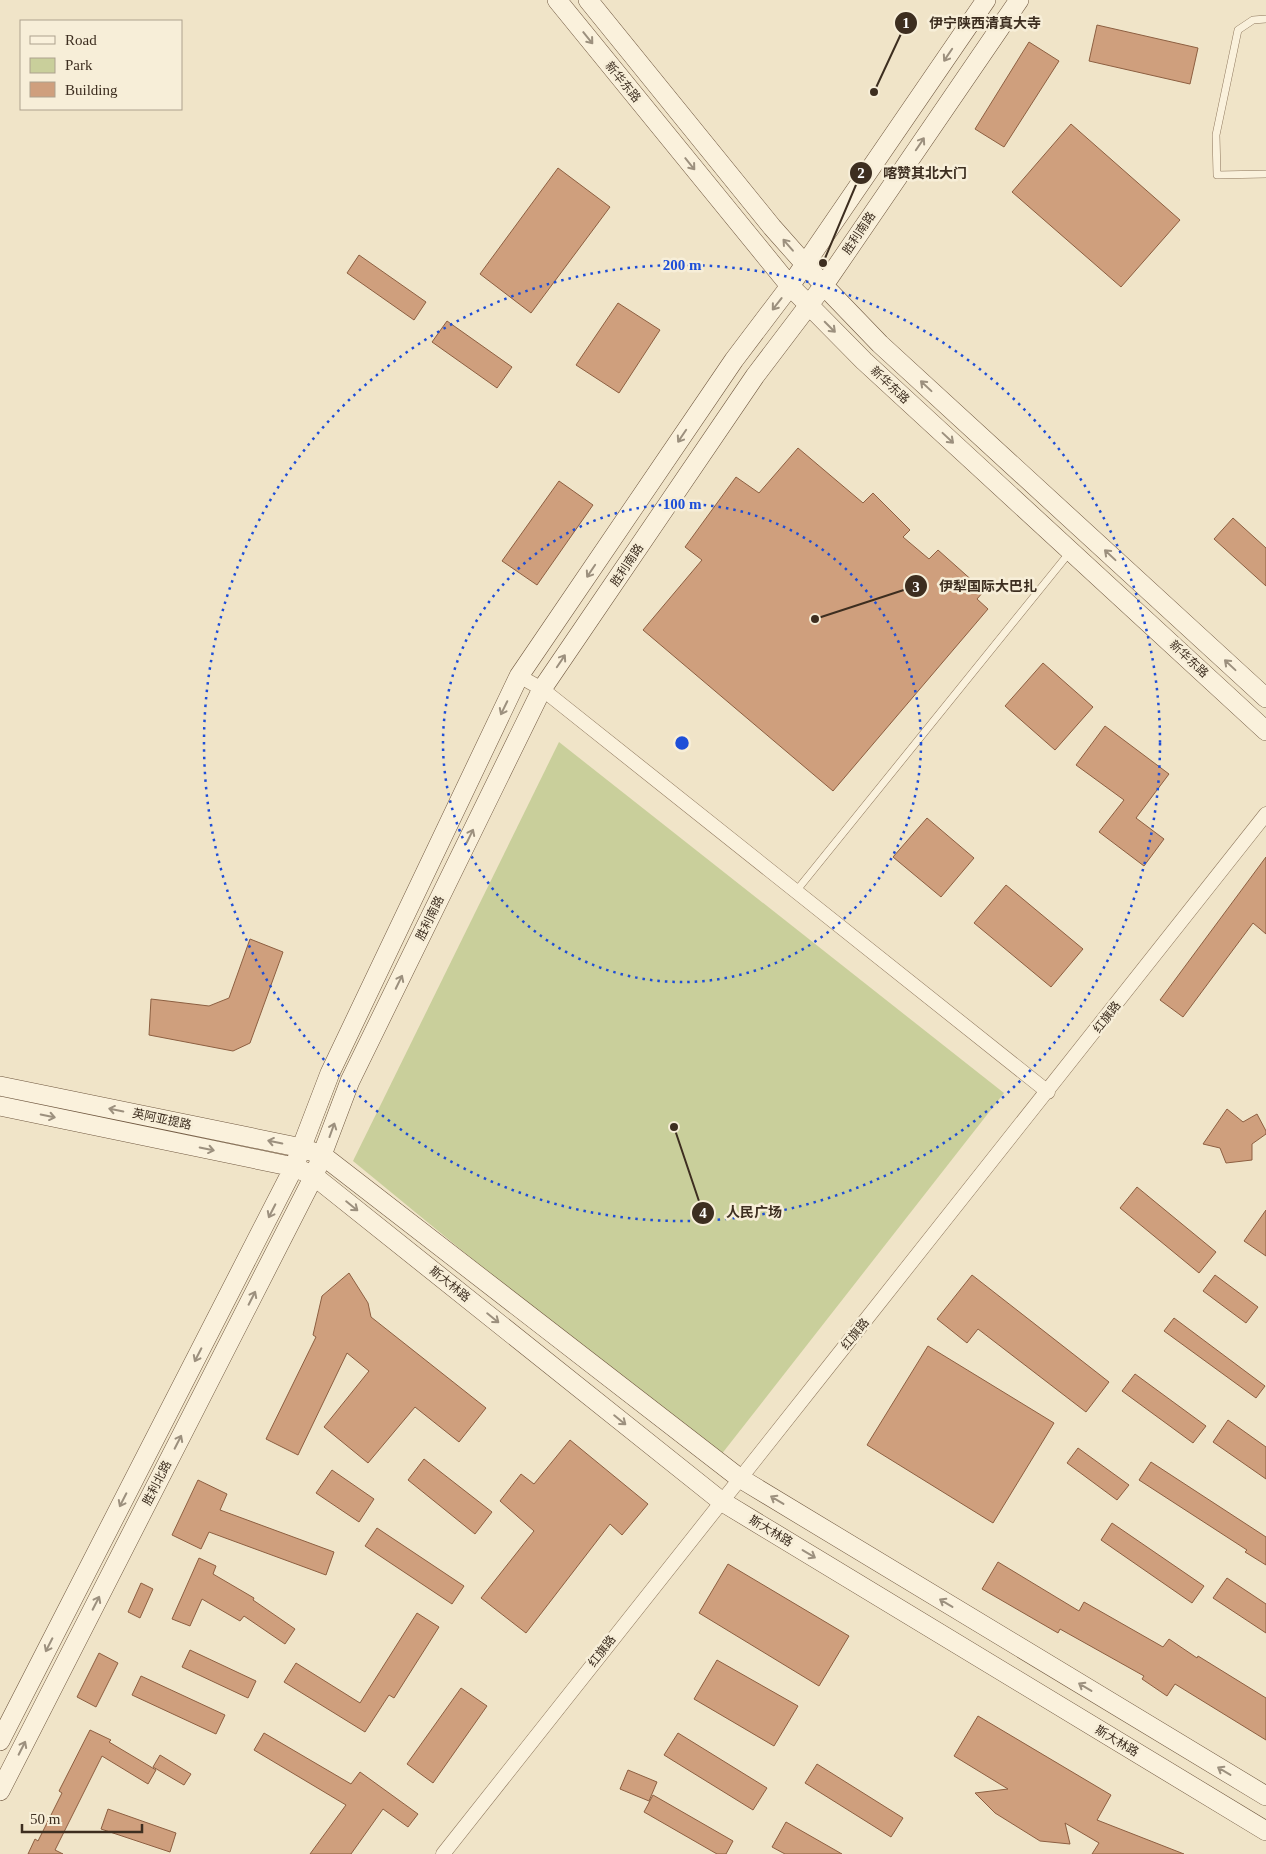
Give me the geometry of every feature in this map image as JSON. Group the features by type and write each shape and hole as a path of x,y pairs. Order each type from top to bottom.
{"main road":[{"name":"新华东路","path":"557,0 790,286 809,306 864,361 1266,731"},
{"name":"新华东路","path":"588,0 772,227 880,344 1266,698"},
{"name":"胜利南路","path":"294,1168 330,1073 519,676 734,360 790,286 986,0"},
{"name":"胜利南路","path":"314,1176 350,1081 542,689 755,376 824,285 1019,0"},
{"name":"英阿亚提路","path":"0,1086 302,1148 322,1155"},
{"name":"英阿亚提路","path":"0,1106 294,1168 314,1176"},
{"name":"斯大林路","path":"322,1155 740,1478 1266,1796"},
{"name":"胜利北路","path":"0,1741 294,1168"},
{"name":"斯大林路","path":"314,1176 721,1501 1266,1831"},
{"name":"胜利北路","path":"0,1791 314,1176"}],"street":[{"path":"519,676 542,689 797,890 1048,1092"},
{"name":"红旗路","path":"443,1854 721,1501 1048,1092 1266,814"}],"lane":[{"path":"1266,19 1253,20 1238,30 1216,135 1217,175 1266,174"},
{"path":"797,890 1071,551"}],"green space":[{"path":"559,742 1004,1093 717,1460 353,1161"}],"building":[{"path":"1097,25 1198,48 1190,84 1089,61"},
{"path":"1029,42 1059,61 1004,147 975,129"},
{"path":"1071,124 1180,220 1121,287 1012,192"},
{"path":"558,168 610,207 531,313 480,274"},
{"path":"359,255 426,302 414,320 347,273"},
{"path":"618,303 660,330 619,393 576,365"},
{"path":"447,321 512,367 497,388 432,342"},
{"path":"798,448 863,503 873,493 910,530 903,537 929,559 938,550 984,591 977,599 988,609 833,791 643,630 702,560 685,547 736,477 759,493"},
{"path":"559,481 593,505 537,585 502,561"},
{"path":"1233,518 1266,548 1266,586 1214,539"},
{"path":"1043,663 1093,707 1055,750 1005,706"},
{"path":"1105,726 1169,774 1136,818 1164,839 1144,866 1099,832 1124,800 1076,765"},
{"path":"927,818 974,858 941,897 893,857"},
{"path":"1266,857 1266,934 1253,923 1183,1017 1160,1000"},
{"path":"1006,885 1083,949 1051,987 974,923"},
{"path":"250,939 283,952 250,1043 233,1051 149,1035 151,999 209,1006 229,998"},
{"path":"1227,1109 1243,1122 1257,1114 1266,1131 1266,1134 1252,1144 1252,1160 1226,1163 1220,1148 1203,1144"},
{"path":"1137,1187 1216,1252 1199,1273 1120,1208"},
{"path":"1266,1210 1266,1256 1244,1241"},
{"path":"349,1273 368,1303 371,1317 486,1408 459,1442 415,1407 368,1463 324,1427 369,1371 347,1353 298,1455 266,1439 316,1337 313,1335 322,1296"},
{"path":"972,1275 1109,1382 1086,1412 978,1329 967,1343 937,1319"},
{"path":"1215,1275 1258,1307 1246,1323 1203,1291"},
{"path":"1174,1318 1265,1386 1256,1398 1164,1331"},
{"path":"928,1346 1054,1423 993,1523 867,1445"},
{"path":"1135,1374 1206,1426 1193,1443 1122,1391"},
{"path":"1228,1420 1266,1447 1266,1479 1213,1442"},
{"path":"570,1440 648,1504 622,1535 610,1524 526,1633 481,1598 534,1531 500,1501 521,1474 534,1484"},
{"path":"1078,1448 1129,1485 1117,1500 1067,1463"},
{"path":"424,1459 492,1512 475,1534 408,1480"},
{"path":"1151,1462 1266,1537 1266,1565 1245,1552 1247,1550 1139,1480"},
{"path":"332,1470 374,1499 359,1522 316,1493"},
{"path":"198,1480 227,1494 220,1510 334,1552 326,1575 209,1532 201,1549 172,1535"},
{"path":"1112,1523 1204,1586 1192,1603 1101,1540"},
{"path":"377,1528 464,1586 452,1604 365,1546"},
{"path":"199,1558 216,1566 213,1574 254,1598 253,1600 295,1629 285,1644 244,1616 240,1621 202,1599 190,1626 172,1619"},
{"path":"998,1562 1079,1611 1084,1602 1163,1647 1169,1639 1197,1658 1198,1656 1266,1698 1266,1740 1175,1684 1167,1696 1142,1679 1144,1676 1060,1629 1058,1633 982,1589"},
{"path":"728,1564 849,1636 819,1686 699,1613"},
{"path":"1227,1578 1266,1604 1266,1633 1213,1598"},
{"path":"141,1583 153,1589 140,1618 128,1612"},
{"path":"417,1613 439,1627 394,1698 389,1695 365,1732 284,1682 296,1663 360,1703"},
{"path":"190,1650 256,1681 248,1698 182,1667"},
{"path":"99,1653 118,1663 96,1707 77,1697"},
{"path":"717,1660 798,1706 774,1746 694,1699"},
{"path":"141,1676 225,1715 216,1734 132,1695"},
{"path":"461,1688 487,1706 433,1783 407,1764"},
{"path":"978,1716 1111,1795 1097,1820 1184,1854 1092,1854 1099,1843 1065,1823 1070,1844 1040,1841 995,1813 975,1793 1008,1789 954,1756"},
{"path":"90,1730 111,1740 109,1742 156,1770 148,1784 102,1756 55,1850 63,1854 28,1854 35,1839 38,1841 62,1793 59,1791"},
{"path":"264,1733 351,1784 360,1772 418,1814 408,1827 383,1809 351,1854 310,1854 346,1805 254,1750"},
{"path":"678,1733 767,1788 753,1810 664,1755"},
{"path":"160,1755 191,1774 184,1785 153,1767"},
{"path":"817,1764 903,1818 891,1837 805,1783"},
{"path":"628,1770 657,1782 649,1801 620,1789"},
{"path":"653,1795 733,1841 726,1854 717,1854 644,1812"},
{"path":"108,1809 176,1833 170,1852 101,1829"},
{"path":"786,1822 842,1854 785,1854 772,1847"}],"place":[{"name":"伊宁陕西清真大寺","path":"874,92"},
{"name":"喀赞其北大门","path":"823,263"},
{"name":"伊犁国际大巴扎","path":"815,619"},
{"name":"人民广场","path":"674,1127"}]}
